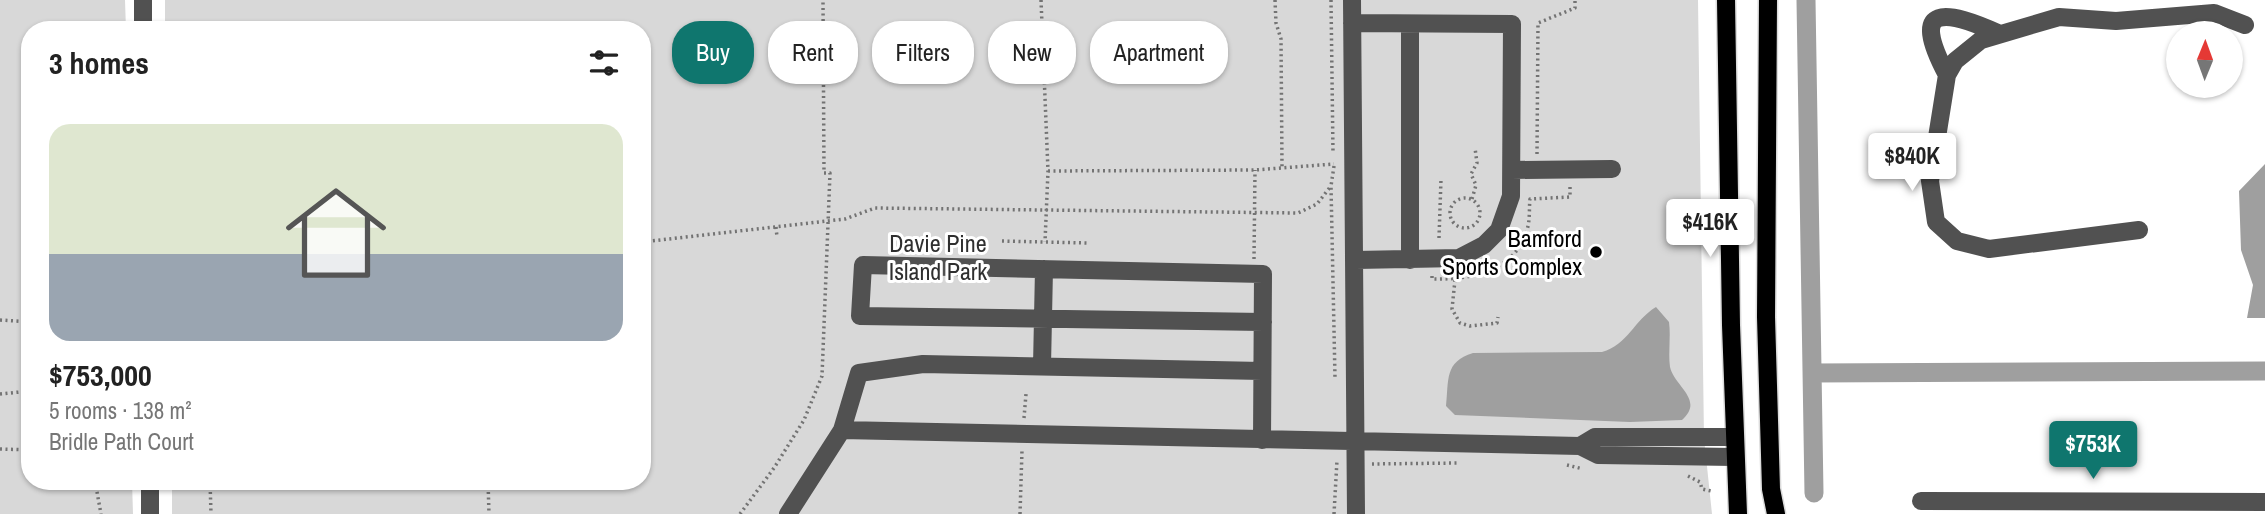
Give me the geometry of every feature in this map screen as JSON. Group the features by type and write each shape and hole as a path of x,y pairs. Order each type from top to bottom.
{"main road":[{"path":"1726,0 1733,437 1738,514"},
{"path":"1768,0 1766,317 1771,489 1776,514"}],"street":[{"path":"143,0 144,21"},
{"path":"1352,0 1358,442 1356,514"},
{"path":"2139,230 1989,249 1957,241 1936,222 1930,181 1947,75 1968,48 2059,9 2116,21 2214,13 2245,25"},
{"path":"1947,75 1932,43 1932,26 1936,19 1942,16 1961,17 2000,34"},
{"path":"1352,23 1512,24 1510,207 1493,238 1459,258 1356,260"},
{"path":"1410,24 1410,260"},
{"path":"1511,170 1612,169"},
{"path":"1262,440 1262,371 1263,322 1263,274 863,265 860,316 1263,322"},
{"path":"1042,366 1044,269"},
{"path":"788,514 842,430 859,373 923,364 1262,371"},
{"path":"842,430 1580,446 1598,455 1734,457"},
{"path":"1580,446 1595,437 1733,437"},
{"path":"150,490 150,514"},
{"path":"1921,501 2079,507 2265,502"}],"path":[{"path":"740,514 780,459 804,420 819,386 824,357 830,173 824,173 823,0"},
{"path":"1041,0 1048,171 1045,242"},
{"path":"1275,0 1276,23 1281,39 1282,167"},
{"path":"1331,0 1335,387"},
{"path":"1537,164 1538,23 1575,8 1575,0"},
{"path":"1472,199 1476,185 1471,174 1477,163 1475,148"},
{"path":"1048,171 1255,170 1334,166"},
{"path":"1255,170 1255,251"},
{"path":"1439,237 1441,179"},
{"path":"651,242 830,221 875,208 1304,212 1317,204 1331,186"},
{"path":"1472,199 1480,208 1477,222 1464,228 1451,219 1450,210 1455,201 1472,199"},
{"path":"1440,223 1451,219"},
{"path":"776,227 777,237"},
{"path":"1002,241 1088,243"},
{"path":"1455,280 1452,309 1460,323 1489,325 1497,323 1498,317"},
{"path":"0,320 21,321"},
{"path":"0,394 21,392"},
{"path":"1023,423 1026,394"},
{"path":"1020,514 1023,444"},
{"path":"0,449 21,450"},
{"path":"1334,514 1338,459"},
{"path":"1373,464 1468,463"},
{"path":"1559,464 1592,471"},
{"path":"1679,474 1695,478 1702,489 1711,491"},
{"path":"97,490 101,514"},
{"path":"210,490 211,514"},
{"path":"488,490 489,514"}],"green space":[{"path":"0,0 125,0 126,21 21,21 21,490 132,490 133,514 0,514"},
{"name":"Davie Pine Island Park","path":"165,0 1698,0 1704,438 1712,514 172,514 172,490 651,490 651,21 165,21"}],"shaded area":[{"path":"2265,164 2265,318 2247,318 2253,285 2241,250 2239,191"},
{"path":"1656,307 1669,322 1670,367 1689,399 1688,413 1682,420 1630,422 1455,415 1446,406 1450,373 1457,361 1464,357 1473,353 1602,352 1618,344"}],"waterway":[{"path":"1806,0 1814,493"},
{"path":"1812,373 2265,371"}],"place":[{"name":"Bamford Sports Complex","path":"1596,252"}]}
